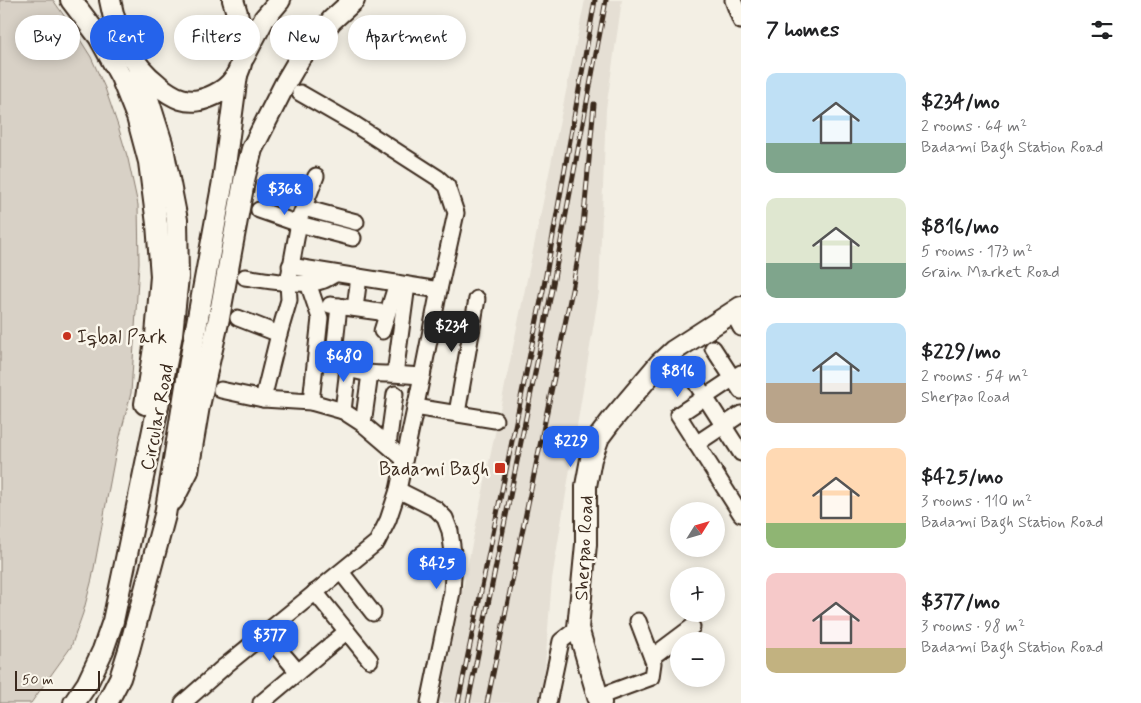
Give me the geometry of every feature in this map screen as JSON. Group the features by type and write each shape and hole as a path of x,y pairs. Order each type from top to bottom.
{"main road":[{"path":"71,0 99,37 120,77 137,117 149,162 156,214 161,276 156,335 140,432 147,462"},
{"path":"98,0 110,15"},
{"path":"110,0 113,15"},
{"path":"233,0 243,43 239,68"},
{"path":"134,60 154,82 172,95 190,101 204,99 228,87 264,19 280,0"},
{"path":"165,515 188,471 199,406 219,318 243,185 252,149 300,58 332,20 354,0"},
{"name":"Circular Road","path":"74,703 103,650 113,620 172,334 178,277 177,220 162,143 137,64"},
{"name":"Circular Road","path":"111,702 129,650 165,515 190,361 223,181 239,68"},
{"name":"Sherpao Road","path":"599,700 578,628 586,544 586,486 591,459 599,437 611,420 660,363 674,351 738,315"}],"street":[{"path":"732,0 741,21"},
{"path":"183,703 225,666 377,542 388,520 398,490 456,213 447,186 438,178 354,124 300,93"},
{"path":"263,398 289,300 290,266 299,224 316,176"},
{"path":"304,208 356,222"},
{"path":"259,210 299,224 353,238"},
{"path":"290,266 439,290"},
{"path":"245,277 288,283 308,283 320,282 335,274"},
{"path":"355,308 359,277"},
{"path":"308,283 320,318 310,402"},
{"path":"382,331 387,313 402,284"},
{"path":"392,374 396,366 402,284"},
{"path":"457,413 477,299"},
{"path":"317,308 330,304 387,313"},
{"path":"339,306 334,354 340,362 348,368 370,374 422,376"},
{"path":"238,318 279,334"},
{"path":"713,348 738,381 706,397 678,416 740,509"},
{"path":"343,411 348,368"},
{"path":"688,369 741,452"},
{"path":"363,424 370,374"},
{"path":"221,390 263,398 310,402 343,411 363,424 404,459"},
{"path":"388,445 395,394"},
{"path":"415,407 495,420"},
{"path":"696,444 741,414"},
{"path":"398,490 436,508 445,518 450,531 454,560 452,592 429,703"},
{"path":"341,572 373,613"},
{"path":"316,592 370,660"},
{"path":"599,700 652,677 654,663 638,621"},
{"path":"652,657 692,627"},
{"path":"548,703 561,641 578,628"},
{"path":"261,703 346,631"},
{"path":"265,633 298,672"}],"shaded area":[{"name":"Iqbal Park","path":"0,0 53,0 64,15 15,15 15,60 80,60 80,40 90,55 90,60 92,60 105,88 128,159 138,205 139,263 131,393 115,456 92,579 71,647 31,703 0,703"},
{"path":"585,0 622,0 606,109 599,292 552,579 542,703 439,703"}],"railway":[{"path":"458,703 544,286 595,0"},
{"path":"468,703 552,289 606,0"},
{"path":"487,703 582,237 594,104"}],"place":[{"name":"Iqbal Park","path":"67,336"},
{"name":"Badami Bagh","path":"500,468"}]}
